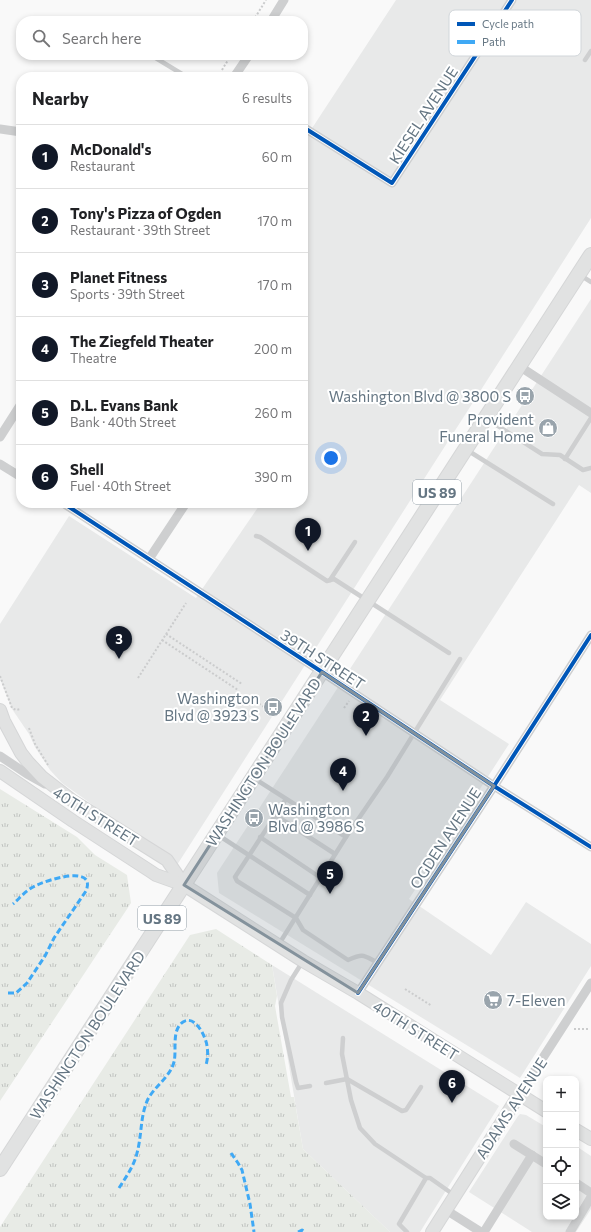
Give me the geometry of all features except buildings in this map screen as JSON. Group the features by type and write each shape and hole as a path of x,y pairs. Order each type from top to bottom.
{"main road":[{"name":"WASHINGTON BOULEVARD","path":"0,1169 591,255"},
{"path":"1,718 28,762 58,791"},
{"name":"40TH STREET","path":"0,771 156,875 184,885 303,961 358,993 543,1109"},
{"name":"40TH STREET","path":"58,791 167,860 184,885"},
{"name":"ADAMS AVENUE","path":"432,1232 519,1094"},
{"path":"579,1132 591,1139"}],"street":[{"path":"274,16 284,0"},
{"name":"KIESEL AVENUE","path":"505,10 512,0"},
{"name":"KIESEL AVENUE","path":"308,130 392,183 475,56"},
{"path":"237,72 245,60"},
{"path":"0,129 16,131"},
{"path":"519,366 591,413"},
{"path":"0,436 16,412"},
{"path":"0,464 16,474"},
{"name":"39TH STREET","path":"71,508 494,786 591,847"},
{"path":"149,559 183,508"},
{"name":"OGDEN AVENUE","path":"358,993 591,635"},
{"name":"40TH STREET","path":"0,756 27,774 58,791"},
{"name":"ADAMS AVENUE","path":"519,1094 591,983"},
{"path":"514,1144 543,1162"},
{"path":"484,1232 532,1155"},
{"path":"578,1184 591,1193"},
{"path":"570,1232 591,1198"},
{"path":"446,1210 481,1232"}],"lane":[{"path":"585,60 591,51"},
{"path":"159,60 179,72"},
{"path":"579,274 591,282"},
{"path":"485,418 542,454 560,455 583,470 591,468"},
{"path":"565,458 591,418"},
{"path":"465,449 553,504"},
{"path":"256,536 260,537 327,582 334,579 449,653"},
{"path":"330,580 355,542"},
{"path":"278,945 346,837 387,777 460,659"},
{"path":"253,778 346,837"},
{"path":"286,799 248,854 235,877 237,881 296,918 303,930 348,960 359,955 364,955 378,963"},
{"path":"275,815 336,854"},
{"path":"217,834 310,895"},
{"path":"260,837 321,878"},
{"path":"303,961 291,980 281,1003 282,1017 298,1088 310,1086"},
{"path":"343,1038 342,1054 351,1100 360,1128 375,1144 426,1178 430,1178 455,1196"},
{"path":"326,1083 347,1079 402,1111 406,1110 421,1087"},
{"path":"407,1232 399,1224 426,1178"}],"path":[{"path":"256,16 266,0"},
{"path":"222,70 228,60"},
{"path":"138,678 186,603"},
{"path":"166,634 242,684"},
{"path":"162,640 238,690"},
{"path":"193,660 197,655"},
{"path":"208,670 212,664"},
{"path":"216,676 220,670"},
{"path":"0,676 12,708 16,710 21,709"},
{"path":"235,688 239,682"},
{"path":"249,697 267,709"},
{"path":"29,728 37,748 50,768"},
{"path":"405,989 432,1006"},
{"path":"561,1029 590,1029"}],"highlighted area":[{"path":"322,672 494,786 358,993 184,885"}],"shaded area":[{"path":"396,0 591,0 591,218 177,865 62,783 50,770 35,747 29,734 12,709 0,679 0,624 69,516 196,598 258,508 308,508 308,134"},
{"path":"591,299 591,493 579,485 440,700 509,744 409,899 491,955 526,902 591,944 591,966 520,1078 219,893 217,873"},
{"path":"272,965 499,1106 420,1232 390,1232 303,1149"},
{"path":"520,1114 526,1115 543,1125 543,1220 579,1220 579,1148 591,1156 591,1209 576,1232 532,1232 469,1192"}],"green space":[{"path":"0,789 77,837 95,855 127,875 131,903 0,1101"},
{"path":"216,929 272,965 277,996 275,1006 291,1097 294,1097 303,1149 390,1232 0,1232 0,1227 190,935"}],"marked path":[{"path":"8,993 16,993 27,983 45,956 54,938 86,891 87,883 84,878 78,876 69,876 49,880 32,888 13,904"},
{"path":"119,1188 136,1158 145,1105 154,1090 166,1077 172,1067 175,1057 175,1040 177,1030 179,1026 187,1020 196,1024 202,1032 207,1048 206,1065"},
{"path":"231,1153 242,1170 250,1204 254,1232"},
{"path":"298,1232 302,1230 305,1232"}],"cycle path":[{"path":"505,10 512,0"},
{"path":"308,130 392,183 475,56"},
{"path":"71,508 494,786 591,847"},
{"path":"358,993 591,635"}],"place":[{"name":"Washington Blvd @ 3800 S","path":"525,396"},
{"name":"Provident Funeral Home","path":"548,428"},
{"name":"McDonald's","path":"308,551"},
{"name":"Planet Fitness","path":"119,659"},
{"name":"Washington Blvd @ 3923 S","path":"273,707"},
{"name":"Tony's Pizza of Ogden","path":"366,736"},
{"name":"The Ziegfeld Theater","path":"343,791"},
{"name":"Washington Blvd @ 3986 S","path":"254,818"},
{"name":"D.L. Evans Bank","path":"330,894"},
{"name":"7-Eleven","path":"493,1000"},
{"name":"Shell","path":"452,1103"}]}
